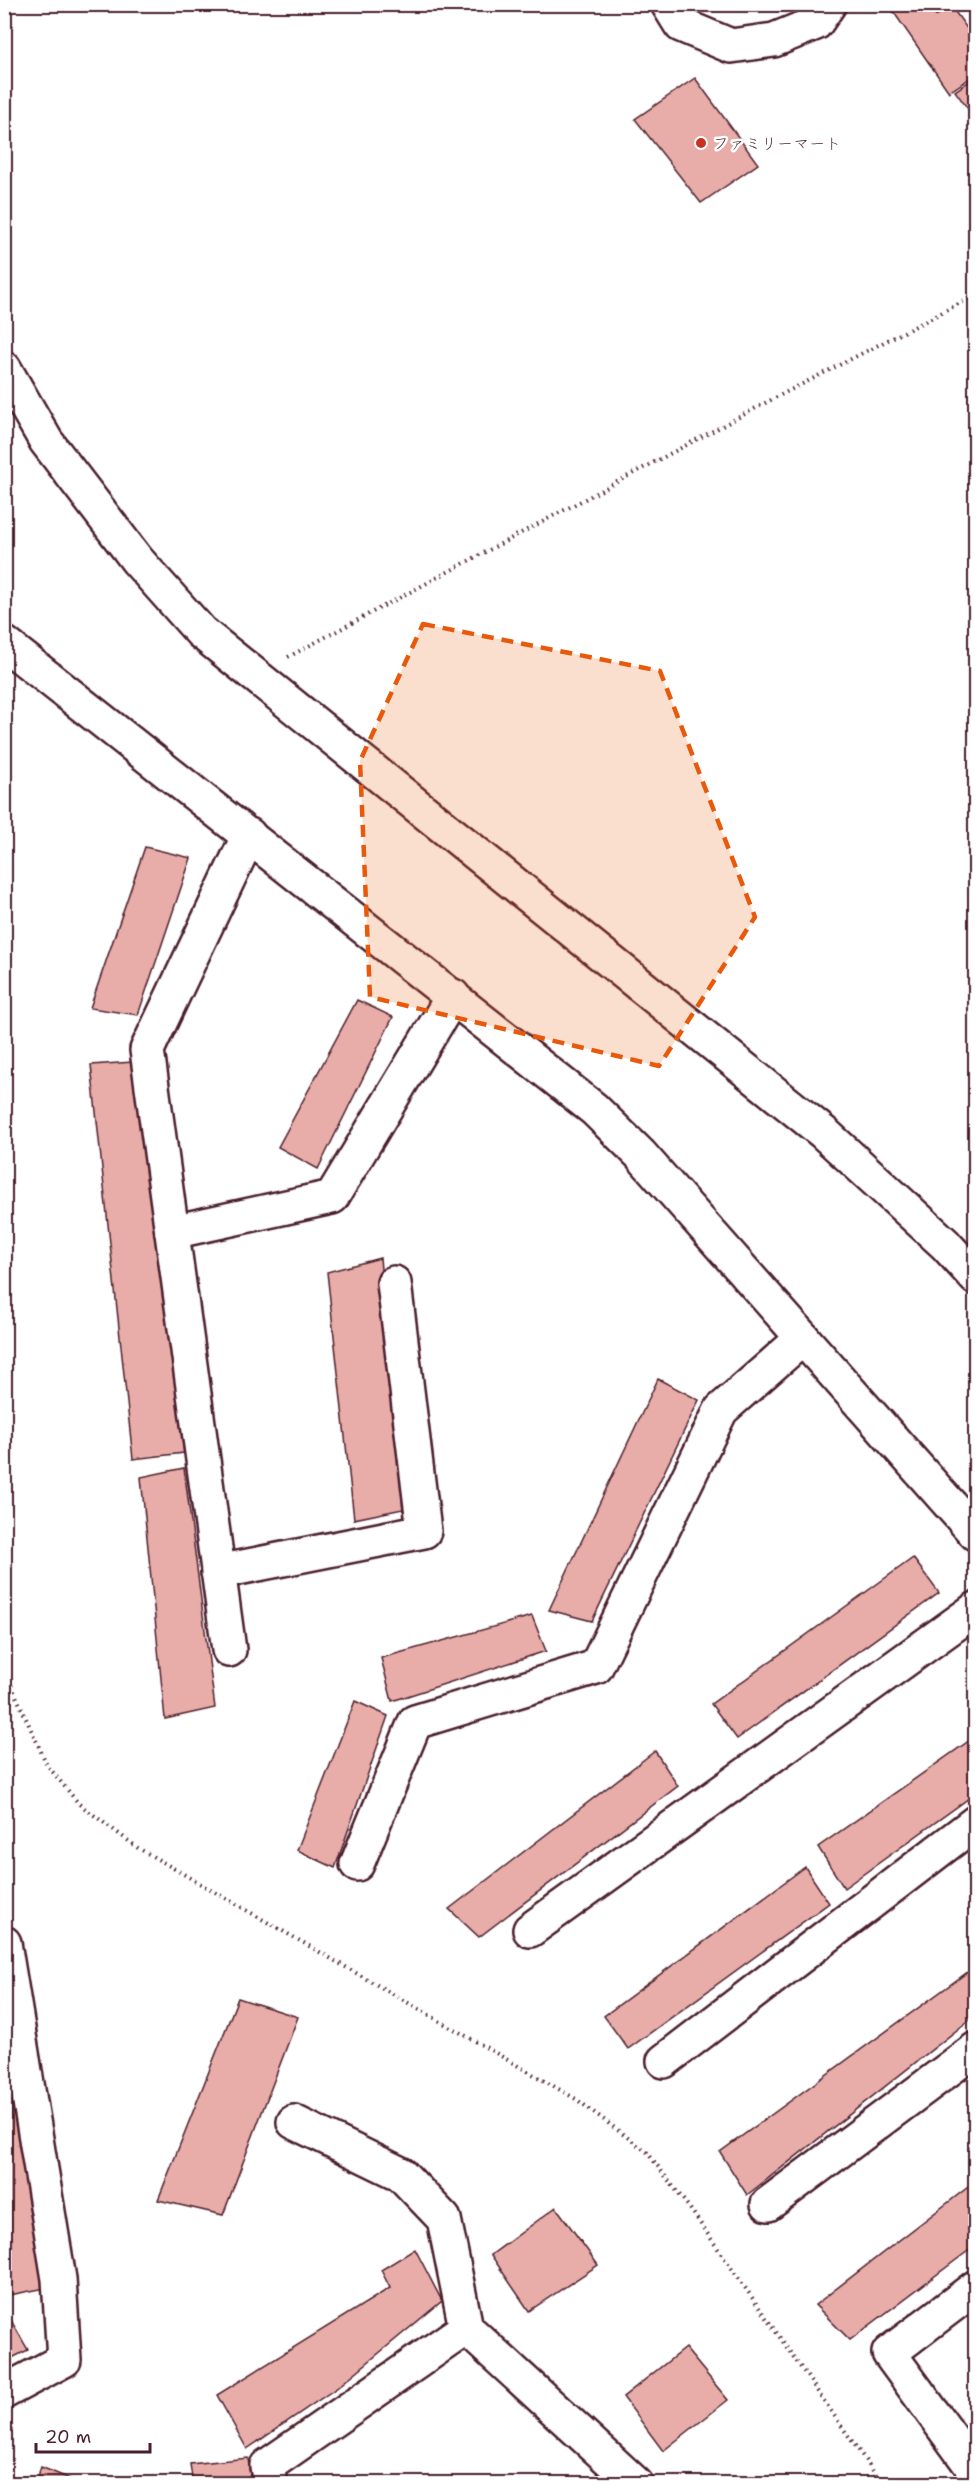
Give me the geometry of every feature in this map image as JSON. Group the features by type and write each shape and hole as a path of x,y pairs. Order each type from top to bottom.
{"street":[{"path":"668,4 681,25 731,46 774,40 816,23 829,4"},
{"path":"4,368 46,441 137,560 201,632 824,1133 945,1244 975,1278"},
{"path":"4,643 594,1109 640,1154 975,1534"},
{"path":"229,1650 147,1050 249,835"},
{"path":"172,1232 332,1197 453,996"},
{"path":"218,1572 424,1531 394,1283"},
{"path":"357,1864 415,1722 596,1667 721,1410 803,1338"},
{"path":"530,1930 975,1609"},
{"path":"664,2061 975,1822"},
{"path":"4,1943 59,2279 64,2360 4,2392"},
{"path":"768,2204 975,2049"},
{"path":"294,2122 401,2174 444,2219 466,2328 636,2484"},
{"path":"975,2287 889,2353 975,2472"},
{"path":"270,2484 267,2466 466,2328"}],"path":[{"path":"256,674 750,411 975,295"},
{"path":"4,1669 47,1765 78,1804 138,1848 576,2099 647,2152 692,2210 882,2484"}],"highlighted area":[{"path":"423,624 660,671 755,917 659,1066 370,997 360,761"}],"building":[{"path":"888,4 928,4 936,16 951,6 976,41 976,74 949,92"},
{"path":"976,77 976,120 955,91"},
{"path":"695,78 758,164 701,203 635,119"},
{"path":"145,847 191,858 138,1015 90,1008"},
{"path":"357,1000 393,1017 318,1169 278,1147"},
{"path":"133,1062 184,1453 133,1459 91,1065"},
{"path":"380,1258 403,1509 354,1519 327,1272"},
{"path":"658,1379 699,1400 592,1621 549,1610"},
{"path":"184,1468 215,1708 165,1719 141,1477"},
{"path":"913,1558 939,1593 737,1739 711,1704"},
{"path":"532,1616 546,1651 392,1701 381,1658"},
{"path":"355,1701 388,1716 335,1868 297,1850"},
{"path":"976,1736 976,1793 844,1888 818,1847"},
{"path":"655,1751 678,1786 479,1937 449,1909"},
{"path":"805,1867 829,1903 628,2049 604,2016"},
{"path":"976,1966 976,2015 747,2195 720,2152"},
{"path":"238,1998 298,2017 223,2215 158,2200"},
{"path":"4,2015 46,2288 4,2296"},
{"path":"976,2181 976,2245 850,2340 815,2305"},
{"path":"556,2207 598,2265 529,2311 491,2255"},
{"path":"415,2249 442,2301 338,2387 247,2449 217,2395 390,2288 381,2270"},
{"path":"4,2308 28,2350 4,2362"},
{"path":"685,2348 728,2400 663,2451 623,2397"},
{"path":"976,2405 976,2420 967,2411"},
{"path":"248,2458 251,2484 193,2484 190,2464"},
{"path":"41,2467 82,2484 35,2484"}],"place":[{"name":"ファミリーマート","path":"701,143"}]}
